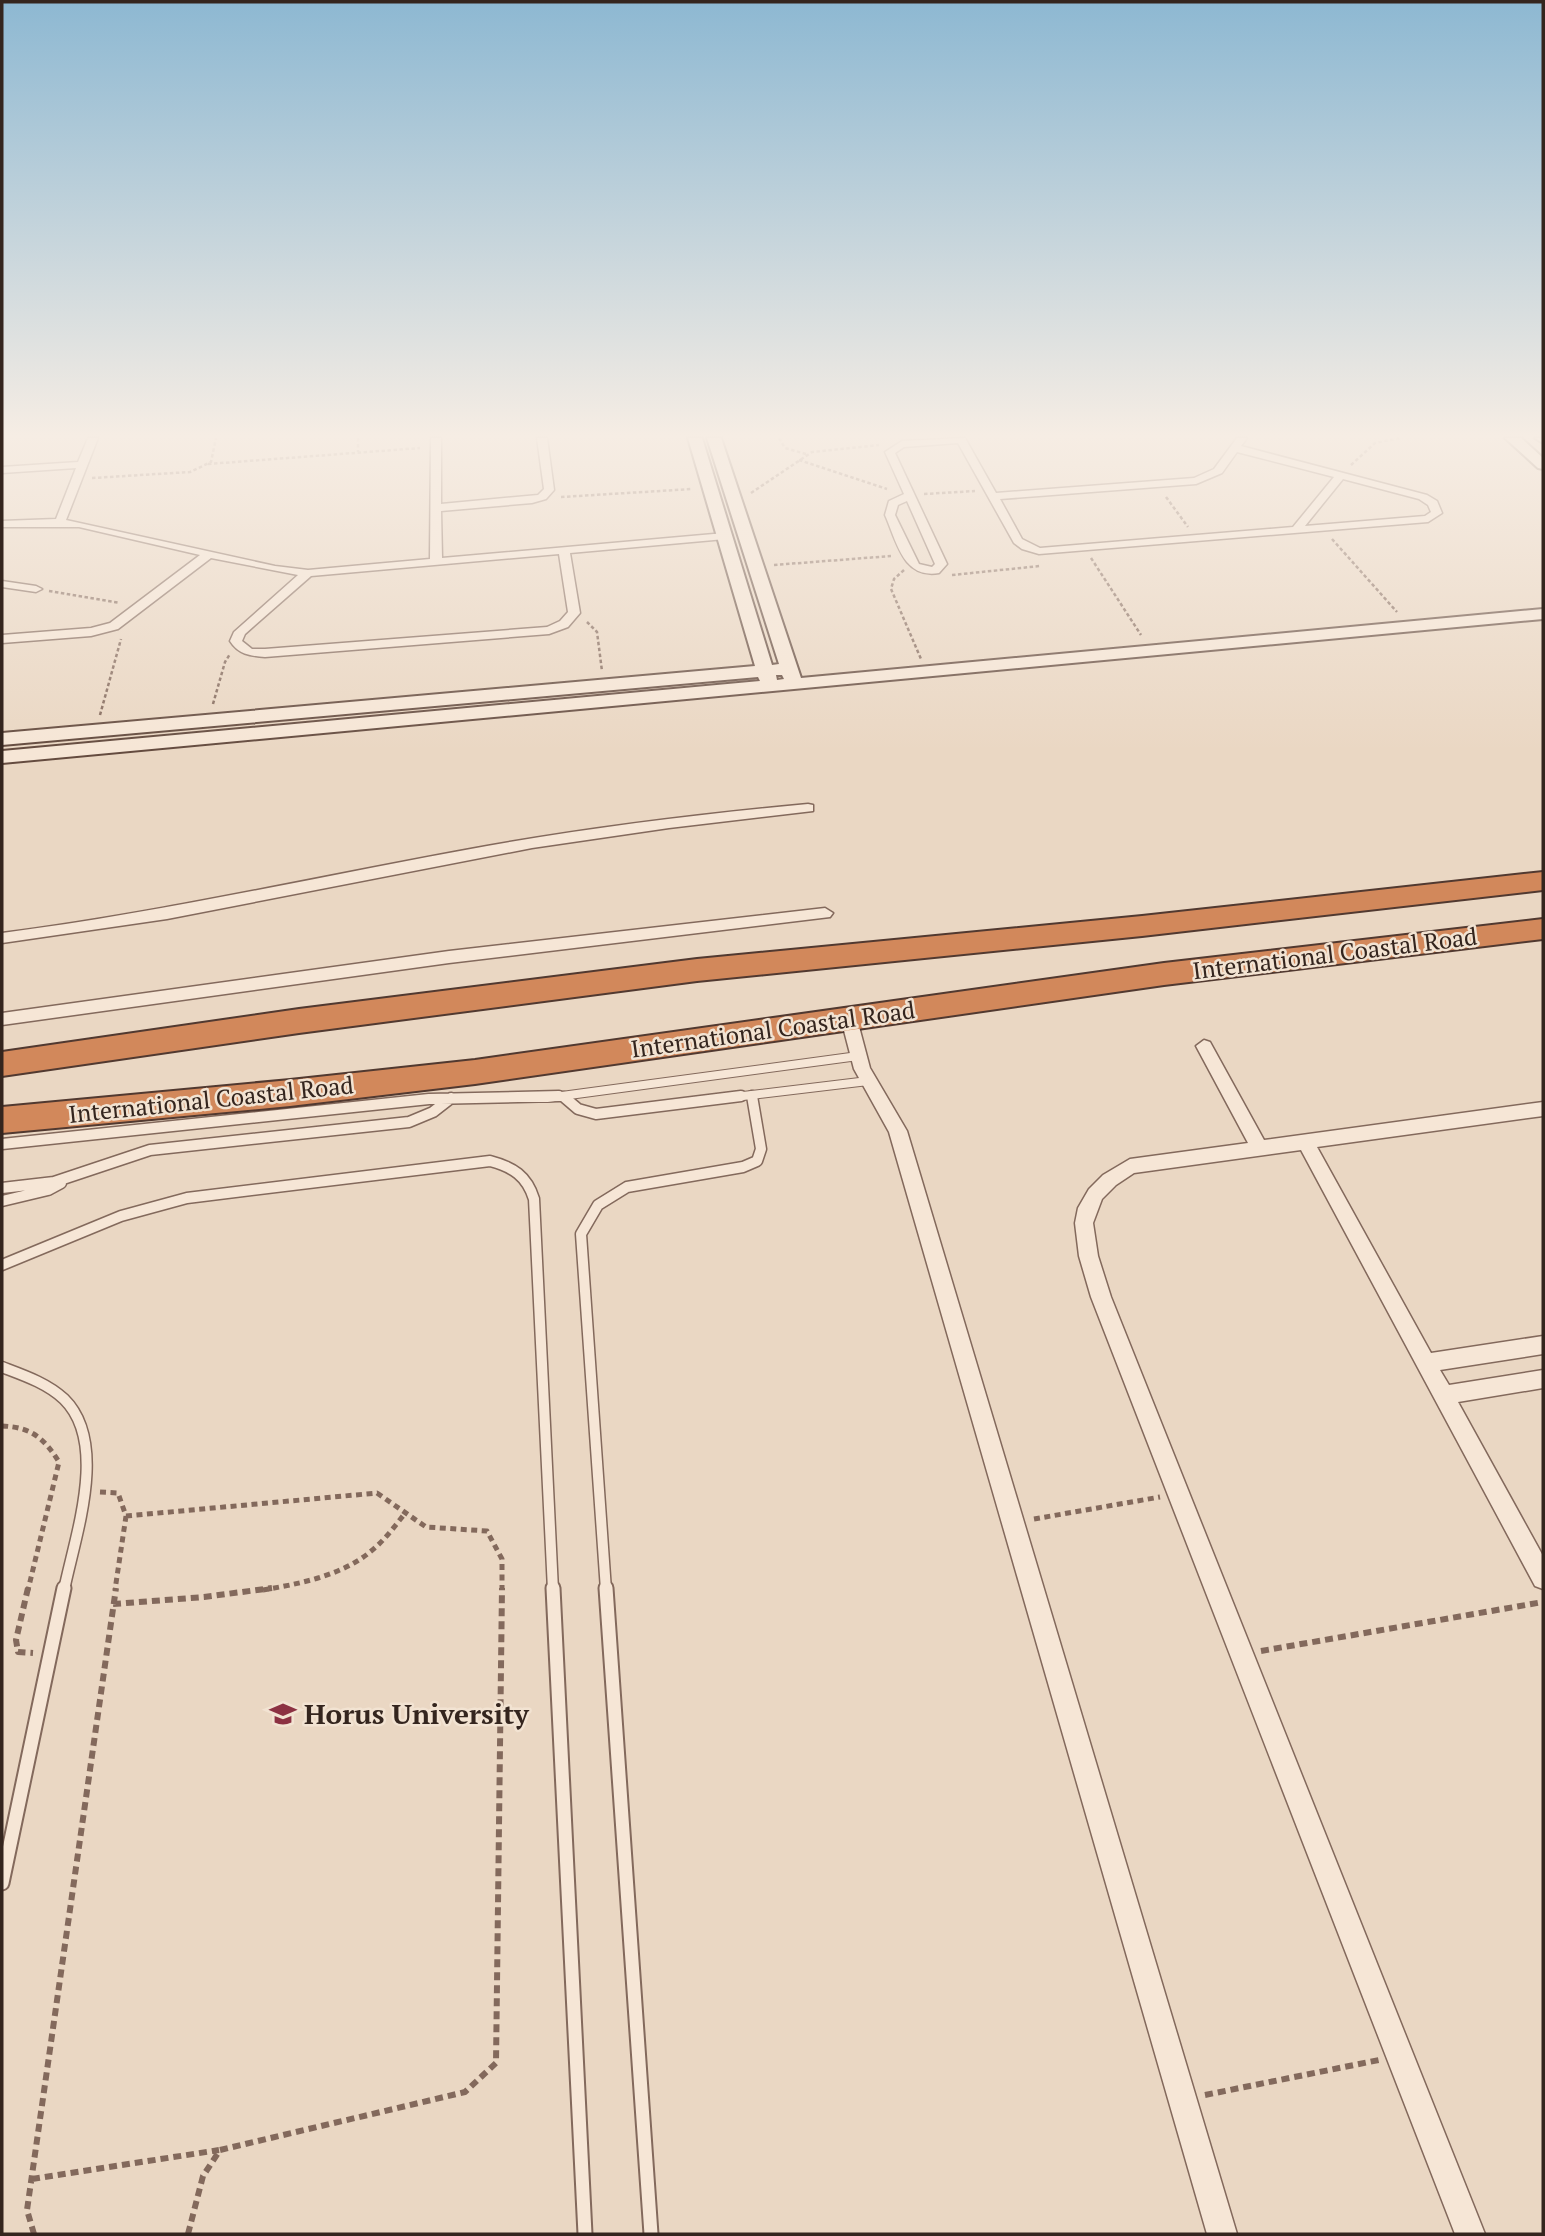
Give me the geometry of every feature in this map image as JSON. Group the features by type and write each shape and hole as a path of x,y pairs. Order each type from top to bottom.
{"highway":[{"name":"International Coastal Road","path":"2,1064 299,1021 697,970 1142,926 1543,881"},
{"name":"International Coastal Road","path":"2,1120 383,1083 1164,974 1543,929"}],"main road":[{"path":"727,542 768,679"},
{"path":"748,542 791,677"},
{"path":"1147,643 1397,612 1543,598"},
{"path":"2,757 1147,643 1543,614"},
{"path":"2,739 604,685 768,679"}],"street":[{"path":"159,542 275,569 308,573 657,542"},
{"path":"436,542 436,563"},
{"path":"904,542 914,566 930,572 939,569 941,564 931,542"},
{"path":"1020,542 1040,551 1154,542"},
{"path":"308,573 240,632 236,641 238,646 249,652 265,653 549,630 573,617 564,551"},
{"path":"2,639 91,632 114,626 209,554"},
{"path":"2,584 36,589"},
{"path":"2,938 293,891 443,859 677,820 808,808"},
{"path":"2,1019 462,955 825,914"},
{"path":"849,1019 858,1056 868,1081 898,1131 1222,2234"},
{"path":"1204,1046 1259,1147"},
{"path":"1471,2234 1101,1297 1083,1230 1089,1203 1105,1181 1130,1167 1543,1109"},
{"path":"1305,1141 1543,1578"},
{"path":"1426,1363 1543,1345"},
{"path":"1443,1395 1543,1379"}],"lane":[{"path":"2,1144 452,1098 564,1097 858,1056"},
{"path":"564,1097 582,1112 596,1114 868,1081"},
{"path":"651,2234 581,1234 590,1214 616,1191 627,1186 743,1167 757,1161 761,1149 752,1095"},
{"path":"2,1188 33,1186 68,1178 150,1150 409,1122 433,1112 452,1098"},
{"path":"2,1265 121,1216 187,1198 490,1161 507,1164 521,1172 530,1184 534,1199 585,2234"},
{"path":"2,1201 48,1190 68,1178"},
{"path":"2,1883 85,1491 87,1448 84,1428 70,1404 50,1386 4,1371"}],"path":[{"path":"1335,542 1397,612"},
{"path":"1084,548 1147,643"},
{"path":"930,572 946,575 1048,566 1060,558 1058,551"},
{"path":"756,567 909,555"},
{"path":"914,566 897,575 891,589 924,664"},
{"path":"36,589 141,607"},
{"path":"573,617 590,624 597,632 604,685"},
{"path":"96,731 121,640 114,626"},
{"path":"208,721 225,662 238,646"},
{"path":"2,1426 20,1426 45,1438 59,1462 16,1640 18,1652 51,1651"},
{"path":"34,2234 27,2210 126,1516 118,1493 85,1491"},
{"path":"32,2179 220,2150 465,2092 496,2063 502,1559 487,1531 426,1527 377,1493 126,1516"},
{"path":"1014,1523 1178,1494"},
{"path":"113,1604 274,1590 353,1563 380,1544 406,1512"},
{"path":"1242,1655 1543,1602"},
{"path":"1182,2099 1400,2056"},
{"path":"188,2234 203,2176 220,2150"}],"place":[{"name":"Horus University","path":"283,1714"}]}
